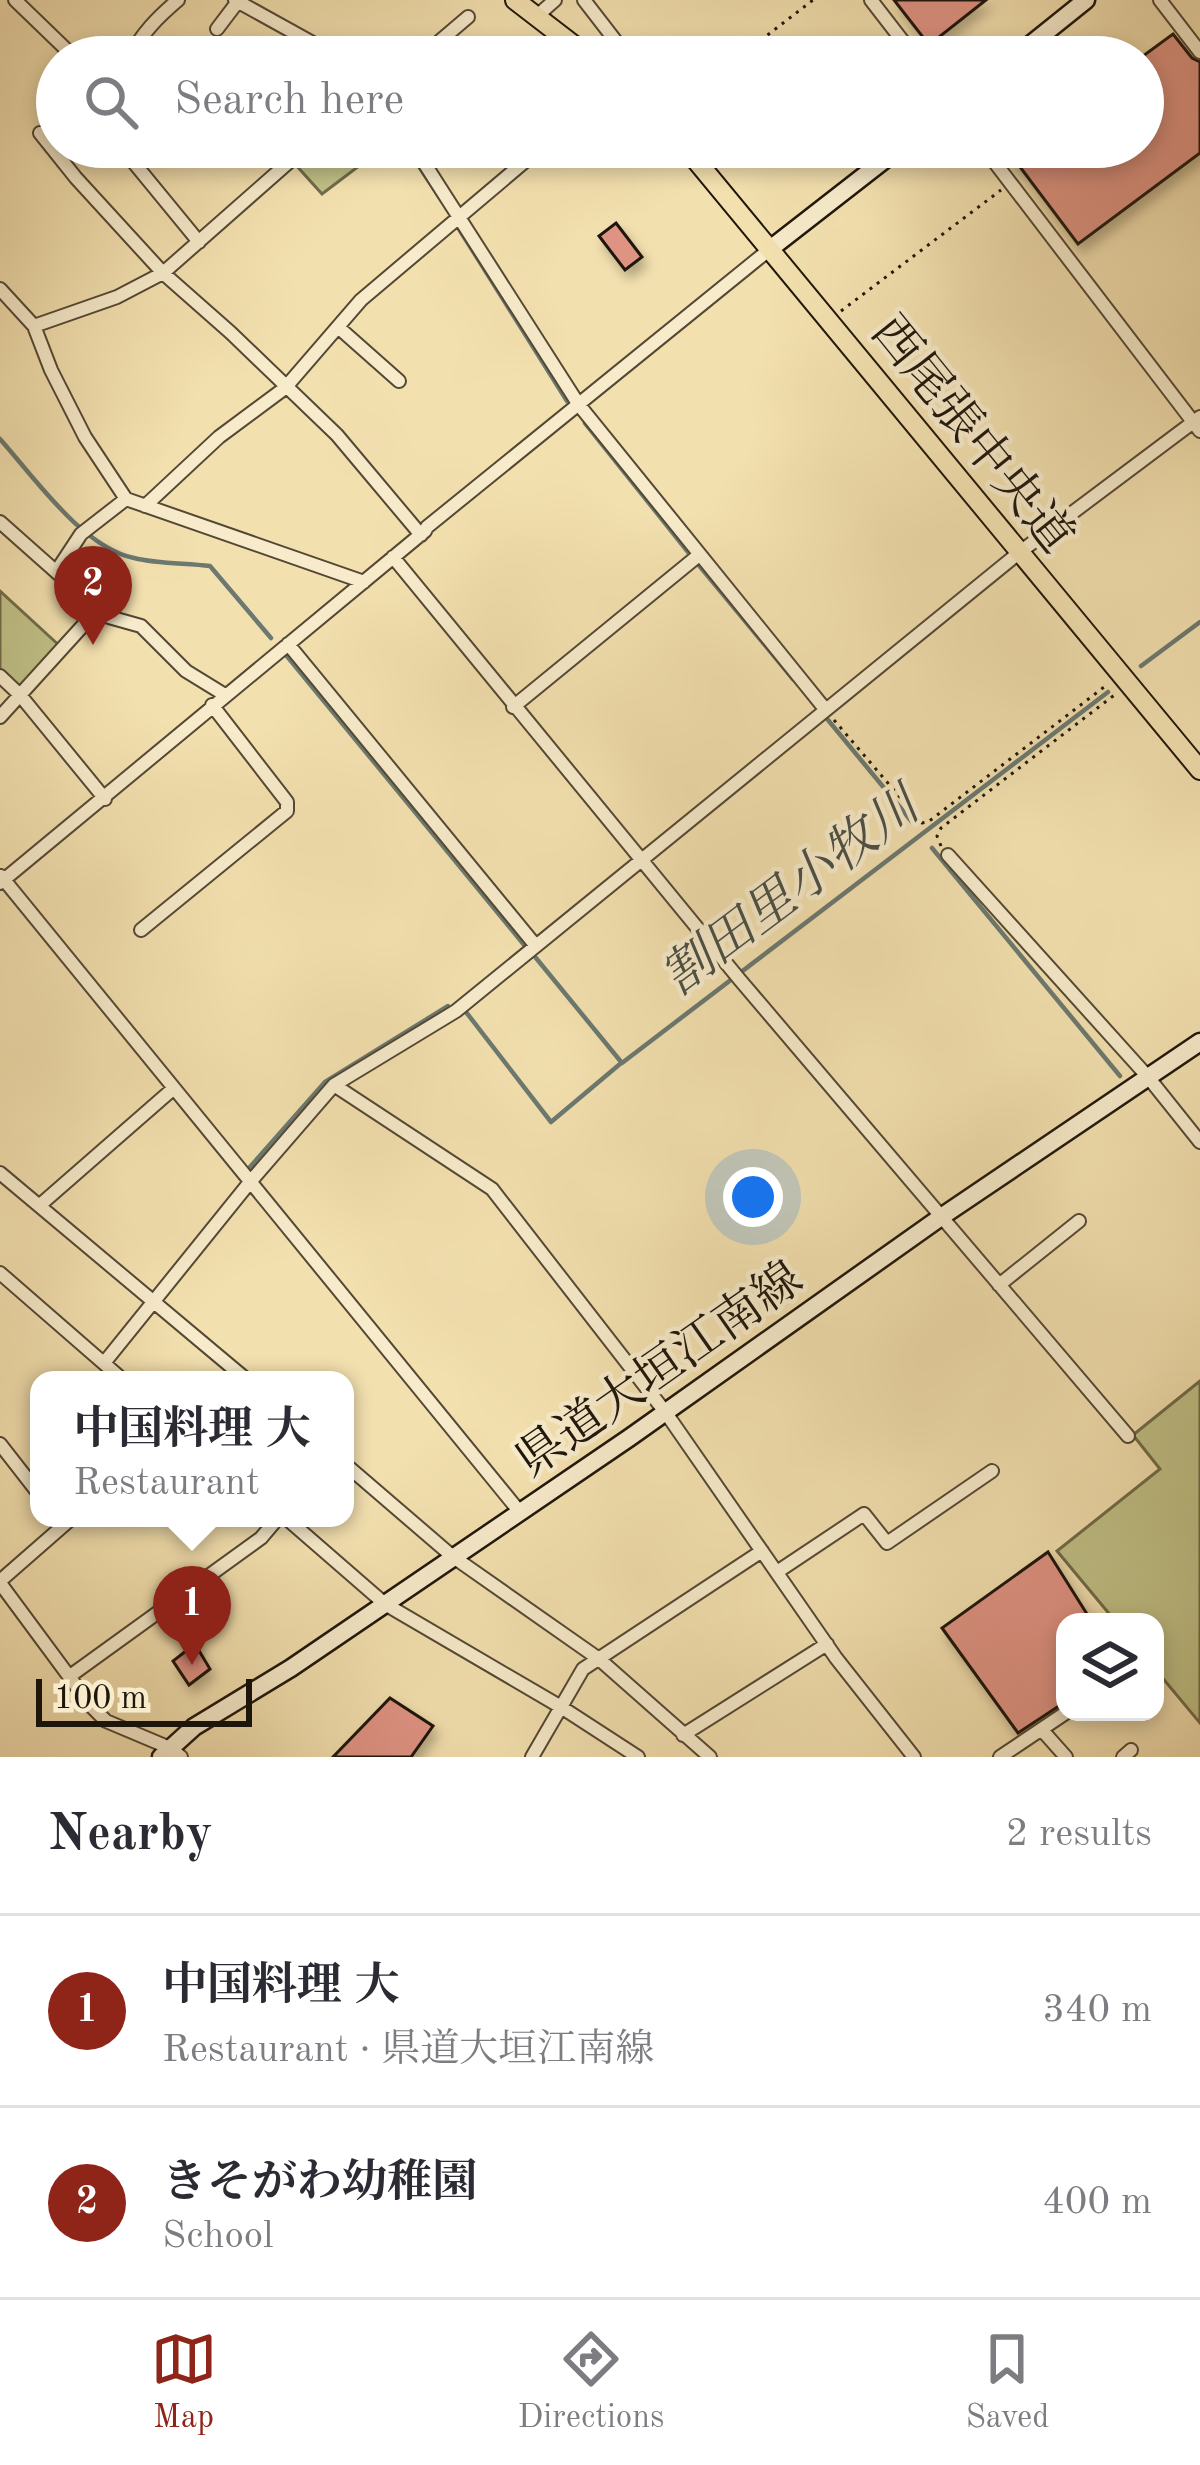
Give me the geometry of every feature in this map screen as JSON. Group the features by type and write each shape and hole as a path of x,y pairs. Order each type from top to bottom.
{"main road":[{"path":"515,0 562,36"},
{"path":"1041,36 1086,0"},
{"name":"西尾張中央道","path":"702,168 1200,770"},
{"path":"770,249 874,168"},
{"name":"県道大垣江南線","path":"170,1754 194,1726 385,1604 1200,1042"}],"street":[{"path":"15,0 52,36"},
{"path":"142,36 178,0"},
{"path":"217,29 237,0 301,36"},
{"path":"537,16 555,0"},
{"path":"584,0 612,36"},
{"path":"871,0 899,36"},
{"path":"1160,0 1200,52"},
{"path":"446,36 468,17"},
{"path":"68,168 163,273 337,435 421,535"},
{"path":"136,168 199,242"},
{"path":"34,326 117,297 163,273 282,168"},
{"path":"428,168 579,406 825,709"},
{"path":"145,506 219,437 285,388 361,300 516,168"},
{"path":"104,1363 334,1085 456,1011 1021,552 1198,424 999,168"},
{"path":"519,1511 1,879 105,799 225,694 770,249"},
{"path":"0,289 34,326 86,437 126,499 364,582"},
{"path":"338,327 399,381"},
{"path":"56,572 84,532 126,499"},
{"path":"0,521 109,617 141,626 186,671 225,694"},
{"path":"513,706 699,555"},
{"path":"393,557 737,976 1127,1436"},
{"path":"0,717 98,608"},
{"path":"289,644 536,946"},
{"path":"0,676 105,799"},
{"path":"140,930 287,811 287,802 212,705"},
{"path":"948,855 1148,1077 1200,1142"},
{"path":"334,1085 491,1189 666,1412 826,1644 914,1757"},
{"path":"40,1204 173,1088"},
{"path":"0,1173 236,1371"},
{"path":"999,1285 1079,1221"},
{"path":"0,1273 113,1371"},
{"path":"0,1444 30,1482"},
{"path":"777,1572 864,1514 887,1543 992,1471"},
{"path":"354,1472 452,1556 599,1659 710,1757"},
{"path":"57,1527 0,1582 91,1706 106,1721 170,1754"},
{"path":"70,1676 273,1527"},
{"path":"293,1527 385,1604 638,1757"},
{"path":"532,1757 583,1669 762,1551"},
{"path":"683,1735 826,1644"},
{"path":"1000,1757 1056,1720"},
{"path":"1042,1730 1066,1757"}],"path":[{"path":"767,36 814,0"},
{"path":"830,319 1010,183"},
{"path":"825,709 922,823 1124,679"},
{"path":"948,855 938,843 941,828 1124,679"}],"green space":[{"path":"299,168 356,168 322,194"},
{"path":"0,591 62,648 20,695 0,673"},
{"path":"1200,1381 1200,1723 1164,1680 1164,1613 1109,1613 1057,1551 1160,1469 1133,1435"}],"building":[{"path":"894,0 986,0 940,36 922,36"},
{"path":"1173,34 1200,62 1200,153 1078,244 1021,168 1164,168 1164,41"},
{"path":"616,223 642,257 625,270 599,236"},
{"path":"1048,1552 1086,1613 1056,1613 1056,1708 1018,1733 942,1628"},
{"path":"195,1644 210,1669 189,1685 173,1661"},
{"path":"390,1698 433,1726 411,1757 333,1757"}],"waterway":[{"path":"420,168 442,201"},
{"path":"459,229 567,401"},
{"path":"585,423 688,552"},
{"name":"割田里小牧川","path":"0,439 60,509 96,540 134,558 210,566 271,638"},
{"path":"697,563 793,679"},
{"name":"割田里小牧川","path":"1141,666 1200,622"},
{"name":"割田里小牧川","path":"286,655 525,946"},
{"name":"割田里小牧川","path":"536,958 622,1063 1108,692"},
{"path":"828,720 913,823"},
{"path":"932,848 1120,1076"},
{"path":"250,1167 325,1082 448,1006"},
{"path":"466,1012 551,1122 620,1064"}],"place":[{"name":"きそがわ幼稚園","path":"93,645"},
{"name":"中国料理 大","path":"192,1665"}]}
